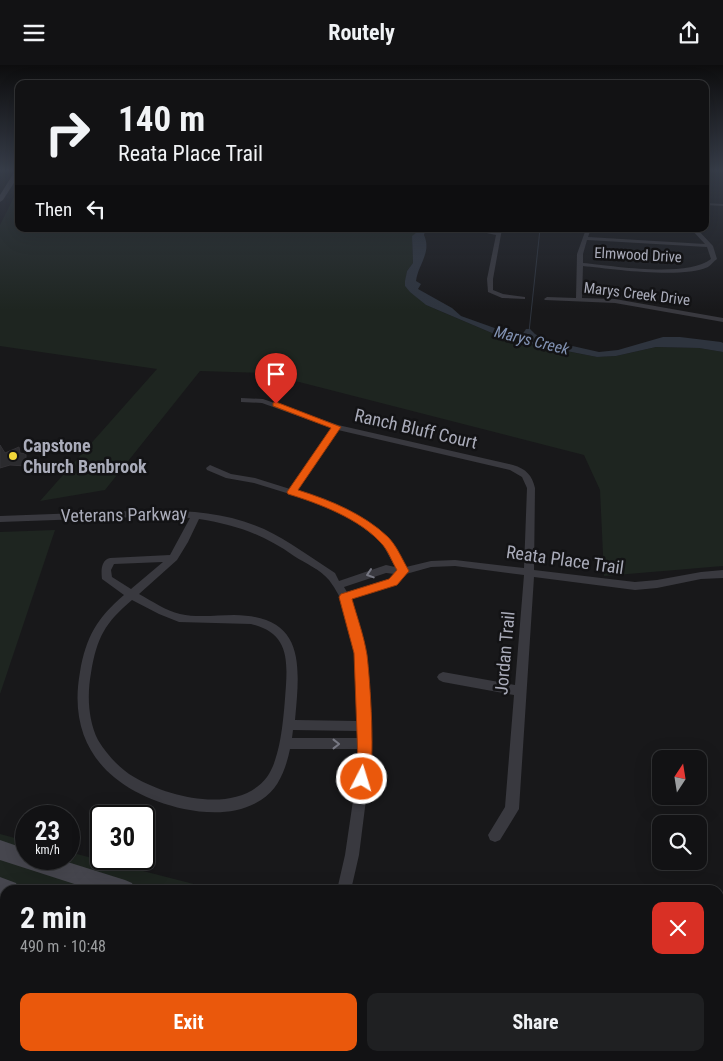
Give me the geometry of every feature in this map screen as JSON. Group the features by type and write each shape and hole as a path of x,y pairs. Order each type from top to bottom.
{"main road":[{"path":"0,850 15,855"},
{"path":"53,870 88,885"}],"street":[{"path":"499,232 490,279 490,291 502,296 522,298"},
{"path":"579,299 580,254 587,232"},
{"name":"Elmwood Drive","path":"580,264 673,271 692,270 713,262 714,259 710,246 697,232"},
{"path":"586,238 710,246"},
{"name":"Marys Creek Drive","path":"546,299 579,299 632,303 723,320"},
{"name":"Ranch Bluff Court","path":"244,400 276,404 336,427 524,471"},
{"path":"292,492 336,427"},
{"path":"210,468 229,476 256,481 322,501 363,523 386,541 403,571"},
{"name":"Jordan Trail","path":"496,835 512,809 529,572 531,488 524,471"},
{"name":"Veterans Parkway","path":"0,519 166,513 196,515 229,521 259,531 282,542 331,576 345,597 360,653 364,726 363,744 365,760 352,855 345,885"},
{"path":"173,558 110,561 106,570 107,579 132,594 179,618 213,621 246,619 272,626 284,638 293,667 285,743 271,782 259,794 232,806 214,807 153,794 114,770 93,741 87,728 84,707 86,669 98,628 132,594 173,558 196,515"},
{"name":"Reata Place Trail","path":"338,585 386,569 403,571 424,565 446,563 475,564 643,586 667,583 699,575 723,574"},
{"name":"Reata Place Trail","path":"345,597 393,582 403,571"},
{"path":"443,677 519,691"},
{"path":"288,725 364,726"},
{"path":"285,743 363,744"}],"shaded area":[{"path":"4,217 15,217 15,232 417,232 412,237 413,263 407,271 405,286 426,305 506,339 597,357 616,356 656,347 699,348 723,352 723,566 604,576 600,490 584,455 264,373 200,371 105,490 40,501 157,369 0,346 0,225"},
{"path":"55,530 0,694 0,532"},
{"path":"0,834 15,838 15,870 80,870 80,855 90,857 90,870 139,870 198,885 0,885"}],"water":[{"name":"Marys Creek","path":"417,232 425,232 426,253 417,275 416,281 421,284 418,289 452,308 461,316 517,336 522,335 526,329 530,329 546,340 599,352 618,350 663,337 680,337 721,342 723,343 723,352 699,348 656,347 616,356 597,357 506,339 426,305 410,292 405,286 405,281 407,271 413,263 412,236"}],"building":[{"name":"Capstone Church Benbrook","path":"0,445 5,453 19,447 20,453 26,454 26,466 10,465 0,468"}],"waterway":[{"name":"Marys Creek","path":"529,332 540,232"}],"place":[{"name":"Capstone Church Benbrook","path":"13,456"}],"route":[{"path":"276,404 336,427 292,492 322,501 363,523 386,541 403,571 393,582 345,597 356,632 360,653 365,760 362,779"}]}
